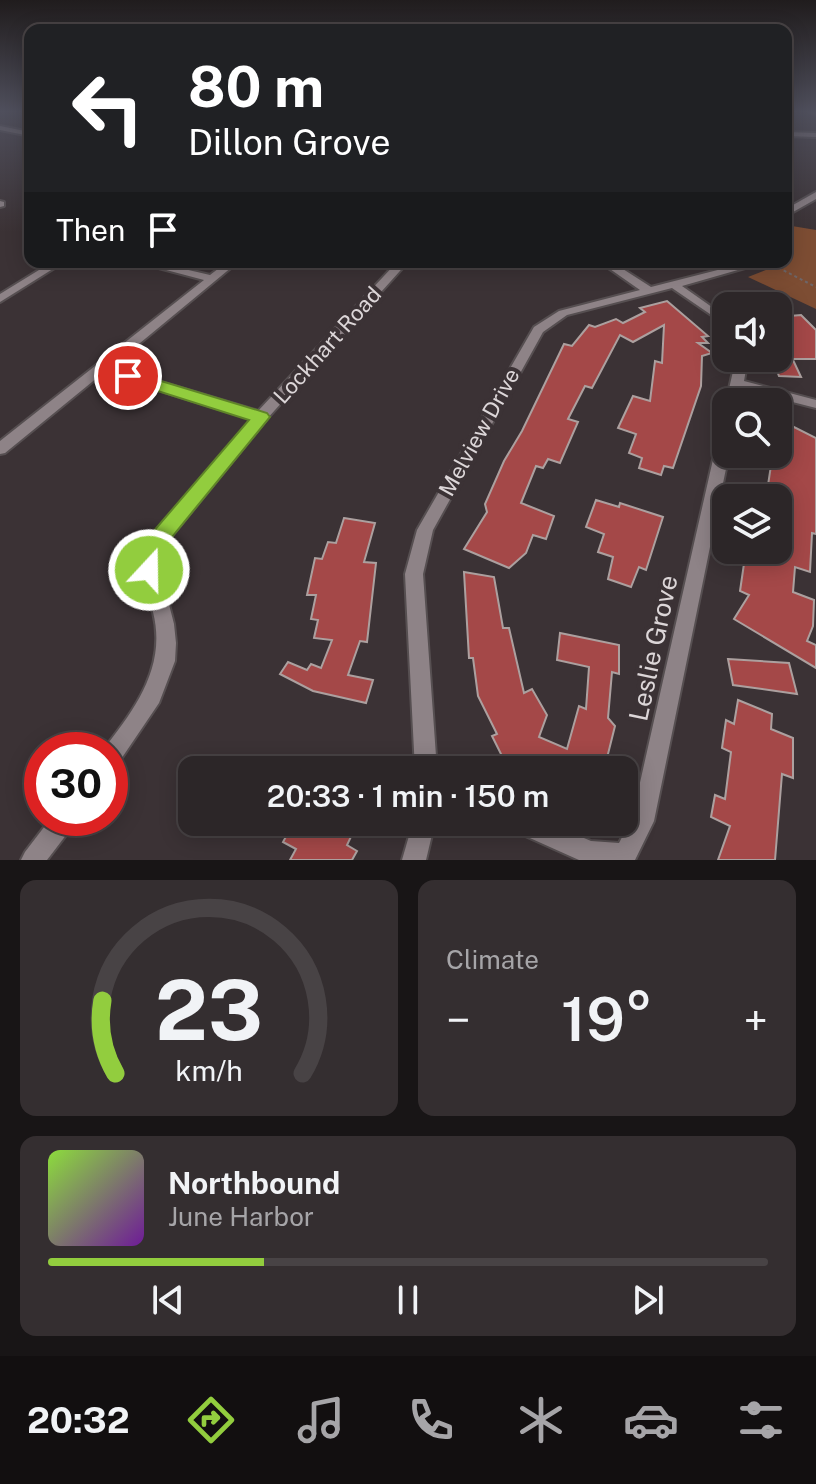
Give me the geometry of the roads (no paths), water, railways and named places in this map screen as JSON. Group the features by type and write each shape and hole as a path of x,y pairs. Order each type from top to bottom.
{"street":[{"path":"792,209 816,195"},
{"path":"0,299 49,268"},
{"path":"166,268 212,279"},
{"path":"0,449 226,268"},
{"name":"Lockhart Road","path":"128,734 145,712 165,663 166,628 149,570 154,546 261,417 398,268"},
{"path":"614,268 648,290"},
{"name":"Melview Drive","path":"425,756 414,574 425,530 538,330 563,313 741,268"},
{"path":"674,285 712,312"},
{"path":"102,368 261,417"},
{"path":"736,388 739,372"},
{"path":"737,383 816,404"},
{"name":"Leslie Grove","path":"638,830 643,821 719,468"},
{"path":"33,860 51,836"},
{"path":"414,860 420,836"},
{"name":"Leslie Grove","path":"552,836 590,853 625,855 635,836"}]}
